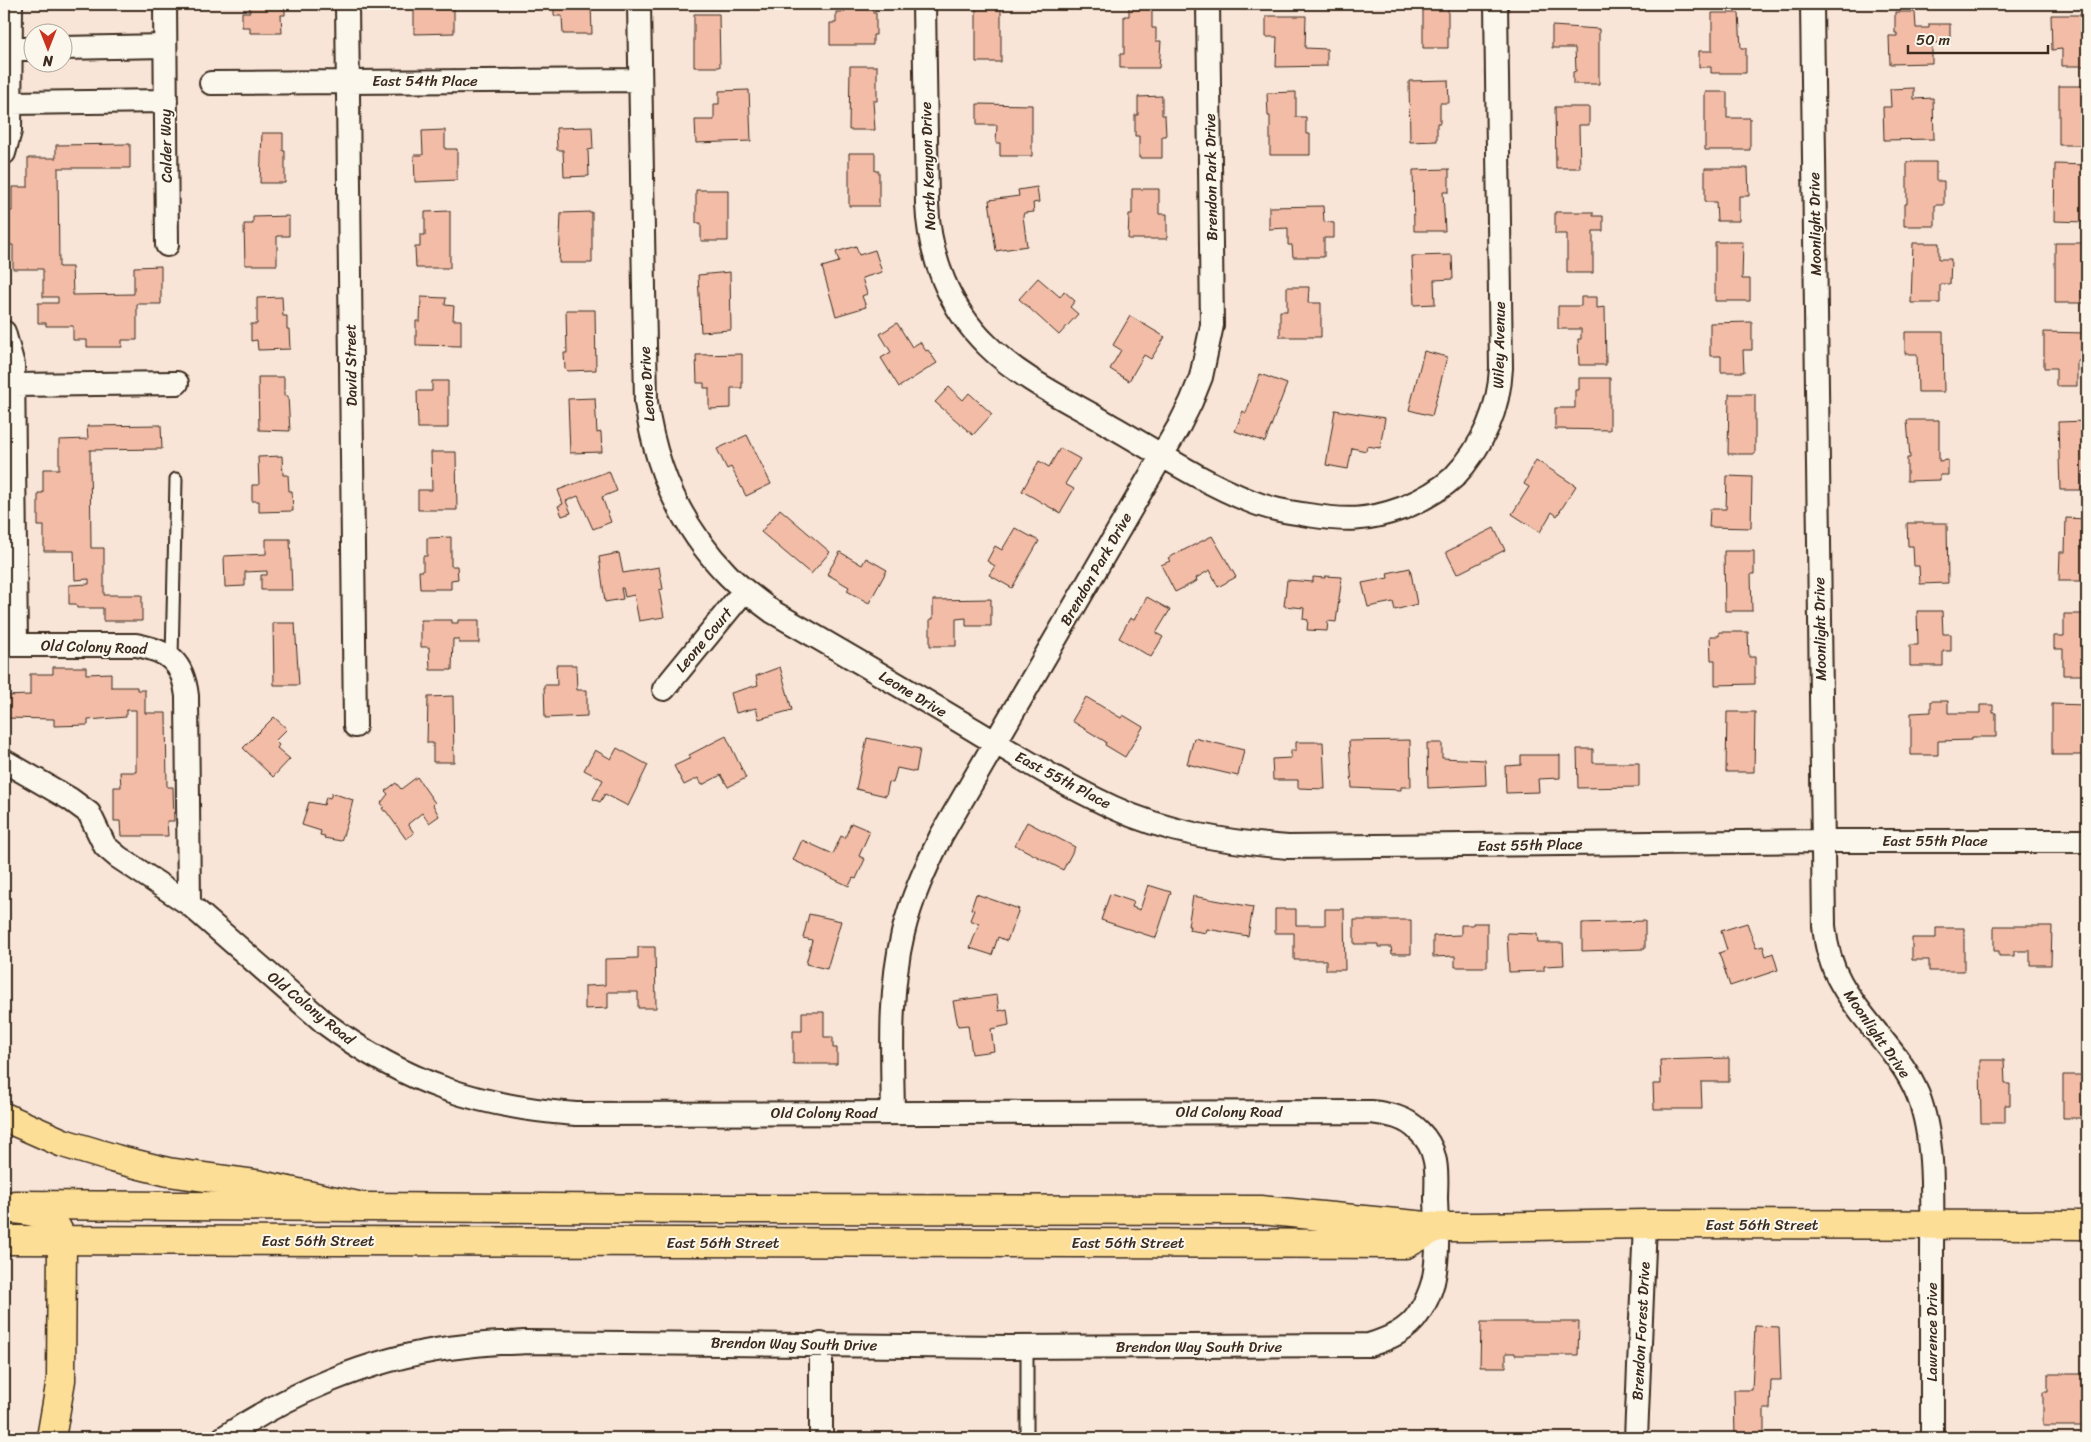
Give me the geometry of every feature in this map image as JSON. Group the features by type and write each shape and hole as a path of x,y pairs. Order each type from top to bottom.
{"main road":[{"path":"4,1117 63,1142 116,1159 168,1172 256,1184 358,1206"},
{"name":"East 56th Street","path":"4,1206 1260,1210 1437,1227 1560,1227 1645,1224 2087,1225"},
{"path":"4,1206 27,1210 53,1221 62,1240 61,1380 52,1438"},
{"name":"East 56th Street","path":"4,1240 1406,1244 1437,1227"}],"street":[{"path":"4,153 10,131 11,103 22,49 11,4"},
{"name":"Calder Way","path":"165,4 167,245"},
{"name":"David Street","path":"347,4 355,726"},
{"name":"Leone Drive","path":"639,4 645,395 650,430 663,475 684,518 714,561 744,591 796,627 995,742"},
{"name":"North Kenyon Drive","path":"924,4 927,213 933,250 946,286 959,310 974,331 1014,368 1162,455"},
{"name":"Brendon Park Drive","path":"893,1113 893,1000 897,965 904,931 916,891 933,852 995,742 1162,455 1195,393 1206,360 1212,325 1208,4"},
{"name":"Wiley Avenue","path":"1162,455 1249,501 1276,510 1349,520 1394,512 1435,493 1449,482 1473,454 1482,439 1493,413 1498,395 1501,368 1496,4"},
{"name":"Moonlight Drive","path":"1812,4 1824,926 1831,961 1842,985 1906,1073 1918,1096 1930,1151 1932,1226"},
{"path":"72,48 165,46"},
{"name":"East 54th Place","path":"210,83 640,80"},
{"path":"11,103 166,101"},
{"path":"5,340 13,365 14,385 10,645"},
{"path":"14,385 177,383"},
{"name":"Leone Court","path":"664,689 744,591"},
{"name":"Old Colony Road","path":"10,645 136,645 154,648 172,658"},
{"path":"172,658 184,679 187,696 189,904"},
{"name":"East 55th Place","path":"995,742 1073,788 1112,807 1186,832 1236,842 1288,847 2087,841"},
{"name":"Old Colony Road","path":"4,761 70,799 89,813 105,846 118,857 189,904 326,1024 350,1042 409,1075 445,1090 470,1097 506,1106 576,1114 1371,1112 1386,1114 1404,1120 1418,1129 1435,1159 1437,1227 1435,1273 1428,1298 1414,1321 1401,1332 1384,1340"},
{"name":"Brendon Forest Drive","path":"1636,1438 1645,1224"},
{"name":"Lawrence Drive","path":"1932,1226 1932,1438"},
{"name":"Brendon Way South Drive","path":"223,1438 283,1401 340,1376 372,1366 448,1348 525,1342 1028,1347 1361,1347 1384,1340"},
{"path":"821,1344 822,1438"}],"lane":[{"path":"172,658 176,479"},
{"path":"1027,1438 1028,1347"}],"building":[{"path":"249,4 285,4 285,15 281,15 282,33 250,33 250,27 242,27 242,12 250,12"},
{"path":"429,4 454,4 454,33 414,34 414,6 429,6"},
{"path":"554,4 591,4 592,34 563,34 562,16 554,16"},
{"path":"845,4 873,4 873,13 876,13 876,35 873,35 873,45 830,45 830,23 836,23 836,12 845,12"},
{"path":"1423,4 1448,4 1448,48 1423,48"},
{"path":"1129,7 1152,7 1152,28 1156,28 1156,41 1161,41 1159,68 1120,68 1120,54 1124,54 1124,16 1129,16"},
{"path":"976,8 1001,8 1001,62 976,62"},
{"path":"1895,12 1915,12 1916,28 1929,28 1929,24 1950,24 1950,42 1932,43 1932,63 1890,64 1889,36 1897,36 1897,33 1895,33"},
{"path":"1712,13 1739,13 1741,48 1746,48 1746,73 1711,73 1711,67 1699,67 1699,51 1712,51"},
{"path":"694,14 719,14 720,67 694,67"},
{"path":"2051,15 2087,15 2085,66 2062,66 2062,49 2052,50"},
{"path":"1266,16 1306,16 1305,48 1327,49 1327,66 1276,67 1277,37 1266,37"},
{"path":"1552,26 1599,29 1599,84 1573,84 1573,72 1576,71 1575,48 1552,48"},
{"path":"850,66 877,66 877,101 873,101 875,130 849,130"},
{"path":"1448,80 1449,103 1440,103 1440,123 1437,123 1437,141 1410,142 1409,81"},
{"path":"2059,86 2087,86 2087,145 2059,145"},
{"path":"1914,88 1914,99 1933,98 1934,139 1884,140 1883,107 1891,107 1890,89"},
{"path":"749,90 751,141 696,143 695,120 714,120 714,104 719,104 719,91"},
{"path":"1296,92 1296,117 1306,117 1306,134 1310,134 1310,155 1270,155 1270,116 1268,116 1267,93"},
{"path":"1705,92 1727,92 1727,118 1750,118 1750,150 1705,150"},
{"path":"1162,96 1162,115 1165,115 1166,136 1162,136 1162,158 1139,158 1139,136 1135,136 1135,115 1138,115 1138,97"},
{"path":"977,104 1032,105 1032,156 1000,156 1000,143 996,143 997,125 977,125"},
{"path":"1555,107 1589,107 1589,125 1579,125 1580,168 1556,168"},
{"path":"592,127 593,149 588,150 589,176 564,177 563,150 557,150 556,128"},
{"path":"445,130 445,149 457,149 457,180 415,182 414,155 423,155 422,131"},
{"path":"262,133 283,133 285,183 260,183"},
{"path":"130,144 130,168 58,168 59,267 72,267 73,295 134,294 134,267 161,266 161,304 137,304 137,340 122,340 122,347 87,347 87,340 73,340 73,326 46,326 46,323 38,323 38,303 58,303 58,297 43,297 43,269 13,269 13,245 7,245 7,211 12,211 12,187 28,187 28,158 56,158 56,145"},
{"path":"849,153 875,153 875,171 879,171 879,206 849,206"},
{"path":"1907,162 1936,162 1936,181 1944,181 1944,205 1935,205 1935,226 1904,226 1904,204 1907,204"},
{"path":"2055,164 2087,165 2086,222 2054,221"},
{"path":"1705,168 1748,168 1749,196 1739,196 1739,221 1717,221 1716,202 1705,202"},
{"path":"1449,169 1449,192 1443,192 1445,231 1414,231 1413,170"},
{"path":"1037,187 1039,202 1033,203 1034,212 1024,213 1023,216 1027,246 996,251 989,200 1019,196 1018,190"},
{"path":"1132,189 1159,189 1159,214 1167,214 1167,239 1128,239 1129,214 1132,214"},
{"path":"696,190 728,190 728,241 701,241 701,223 696,223"},
{"path":"1323,206 1324,222 1334,223 1334,238 1324,238 1324,257 1293,257 1292,245 1288,245 1288,228 1269,229 1269,207"},
{"path":"450,211 450,268 416,268 415,247 420,247 420,235 425,235 425,212"},
{"path":"592,212 592,263 559,263 561,213"},
{"path":"1555,212 1593,212 1593,216 1603,216 1603,231 1593,231 1593,273 1567,273 1567,234 1555,234"},
{"path":"289,216 289,236 277,236 277,265 245,265 244,224 253,224 253,217"},
{"path":"1715,242 1743,242 1742,279 1750,279 1750,301 1715,301"},
{"path":"1913,243 1939,243 1939,259 1951,259 1950,284 1940,284 1940,303 1911,303"},
{"path":"2055,243 2082,243 2082,282 2087,282 2087,303 2055,303"},
{"path":"856,246 859,255 875,250 882,272 862,278 867,294 862,296 866,307 836,316 822,267 839,262 836,252"},
{"path":"1452,255 1453,279 1434,280 1435,304 1414,305 1412,256"},
{"path":"730,272 731,330 701,332 698,275"},
{"path":"1038,278 1060,297 1064,291 1075,301 1070,307 1078,314 1059,335 1019,299"},
{"path":"1287,287 1309,287 1308,303 1321,303 1321,337 1280,337 1280,311 1287,311"},
{"path":"282,297 283,316 287,316 287,329 289,329 290,349 258,350 257,340 251,341 251,324 257,324 257,298"},
{"path":"421,297 446,298 445,305 454,306 453,320 461,320 461,346 416,345 416,321 420,321"},
{"path":"1581,297 1597,297 1597,308 1605,307 1606,365 1579,365 1578,339 1581,339 1581,329 1558,329 1558,306 1581,306"},
{"path":"566,310 595,310 596,370 567,371 565,369 564,353 567,353"},
{"path":"1130,316 1165,337 1151,359 1144,355 1129,381 1110,369 1121,350 1113,345"},
{"path":"1752,322 1752,350 1743,350 1744,372 1721,372 1721,356 1710,356 1710,323"},
{"path":"897,323 912,347 920,342 937,363 899,387 881,358 891,352 880,334"},
{"path":"1905,332 1943,332 1944,392 1918,392 1917,354 1905,354"},
{"path":"2044,332 2087,333 2087,361 2077,361 2077,386 2056,386 2056,368 2044,368"},
{"path":"1424,351 1447,357 1432,416 1409,410"},
{"path":"742,354 742,388 731,388 731,408 709,409 709,388 704,388 704,383 697,383 696,355"},
{"path":"1260,374 1287,384 1265,442 1235,431 1243,411 1246,413"},
{"path":"258,377 284,377 284,396 288,396 290,431 259,430"},
{"path":"1579,378 1610,378 1610,430 1555,429 1555,408 1575,408 1575,390 1579,390"},
{"path":"432,381 448,381 448,428 418,428 417,391 432,391"},
{"path":"949,387 963,400 969,393 992,414 973,435 935,402"},
{"path":"1729,394 1755,394 1755,454 1728,454"},
{"path":"595,398 597,433 601,432 602,452 570,453 568,399"},
{"path":"1335,410 1385,418 1380,448 1367,446 1366,451 1352,448 1348,469 1326,465"},
{"path":"1907,420 1939,420 1939,461 1948,460 1948,475 1940,475 1940,480 1907,481 1907,458 1910,458"},
{"path":"2087,421 2087,472 2082,472 2082,490 2060,490 2058,422"},
{"path":"161,425 162,449 90,450 91,548 104,548 104,595 142,595 142,621 103,621 103,608 77,608 76,604 69,604 69,585 89,584 89,579 75,580 74,551 44,551 44,526 38,526 38,493 43,493 43,469 59,469 59,440 88,439 87,426"},
{"path":"747,435 771,484 746,496 731,467 727,469 717,449"},
{"path":"1060,448 1080,459 1065,484 1074,489 1060,513 1022,491 1039,461 1049,467"},
{"path":"431,452 456,452 457,510 418,510 418,490 432,490"},
{"path":"282,456 283,475 288,475 289,491 292,491 293,511 259,512 259,501 252,501 252,485 259,485 258,457"},
{"path":"1536,460 1576,486 1557,516 1552,512 1540,532 1512,514 1529,487 1524,484"},
{"path":"609,471 617,491 602,497 611,522 593,529 578,496 566,501 571,513 562,516 558,506 563,504 558,490"},
{"path":"1727,476 1752,477 1751,528 1709,527 1710,509 1726,509"},
{"path":"780,509 830,552 811,574 761,532"},
{"path":"2066,518 2087,519 2087,581 2059,581 2060,552 2065,552"},
{"path":"1907,523 1947,523 1948,583 1920,584 1919,566 1914,566 1913,546 1908,546"},
{"path":"1015,528 1039,541 1012,588 989,575 995,566 987,561 995,546 1002,550"},
{"path":"1494,528 1505,550 1457,574 1446,552"},
{"path":"1212,536 1236,577 1218,587 1210,570 1196,578 1197,581 1175,592 1161,565 1170,561 1168,558"},
{"path":"451,537 451,566 457,566 458,579 451,580 451,589 420,589 419,571 423,571 423,556 427,556 427,538"},
{"path":"266,539 290,539 292,590 261,590 261,575 267,575 267,571 245,572 245,586 225,587 224,556 266,554"},
{"path":"1724,551 1754,551 1754,574 1751,574 1752,611 1725,611"},
{"path":"840,552 862,565 866,558 887,570 869,603 847,591 849,587 827,574"},
{"path":"619,553 623,573 659,567 663,589 659,590 664,617 639,621 634,595 625,597 623,588 621,588 623,599 605,602 599,557"},
{"path":"1410,568 1417,604 1395,610 1393,602 1368,607 1362,583 1388,578 1387,573"},
{"path":"1325,576 1342,577 1336,622 1328,621 1327,631 1307,630 1308,620 1303,619 1304,608 1284,606 1287,580 1313,582 1313,577 1325,578"},
{"path":"1147,597 1170,610 1156,633 1163,637 1151,657 1119,638 1130,618 1134,620"},
{"path":"991,599 991,626 966,626 966,618 956,619 956,646 930,646 930,619 933,619 933,600"},
{"path":"1917,611 1942,611 1943,634 1951,634 1951,651 1943,651 1943,666 1910,666 1910,645 1918,645"},
{"path":"2064,614 2087,614 2087,675 2063,675 2063,649 2054,649 2054,636 2064,636"},
{"path":"421,620 452,620 452,623 458,623 458,620 479,620 479,643 459,643 459,639 453,639 452,670 430,670 429,647 421,647"},
{"path":"273,623 295,623 299,685 274,685"},
{"path":"1719,632 1748,632 1749,657 1755,657 1755,684 1715,685 1715,660 1711,660 1710,636 1719,636"},
{"path":"556,665 576,665 577,690 587,690 587,716 545,718 544,685 557,685"},
{"path":"53,667 86,667 86,674 111,673 111,687 137,687 137,690 145,690 145,713 166,713 167,787 173,787 174,821 167,821 168,836 121,836 120,821 114,821 114,787 121,787 120,772 136,772 136,710 126,710 126,717 88,720 88,725 54,726 54,719 4,718 4,696 30,695 30,674 53,674"},
{"path":"780,667 792,710 759,719 756,708 736,713 731,693 758,685 756,676"},
{"path":"453,696 454,762 433,762 433,743 427,743 428,697"},
{"path":"1086,697 1121,718 1123,715 1143,727 1125,757 1105,745 1106,742 1072,721"},
{"path":"1931,701 1948,701 1948,713 1980,713 1980,705 1993,705 1993,713 1996,713 1996,737 1972,737 1972,740 1938,741 1938,755 1911,755 1911,713 1931,712"},
{"path":"2052,704 2087,705 2085,755 2052,755"},
{"path":"1727,712 1755,712 1754,772 1726,772"},
{"path":"274,717 287,729 275,741 279,745 277,748 290,759 273,777 243,748"},
{"path":"726,736 746,778 728,787 721,775 702,785 698,778 684,785 674,766 691,758 689,755"},
{"path":"867,738 920,749 916,772 897,768 893,783 889,782 886,796 856,789"},
{"path":"1194,738 1244,750 1238,776 1187,764"},
{"path":"1410,740 1411,787 1401,787 1401,790 1352,788 1349,741"},
{"path":"1296,742 1323,742 1325,789 1298,788 1298,780 1273,780 1272,759 1291,758 1291,750 1296,750"},
{"path":"1427,743 1442,743 1442,758 1485,760 1486,785 1428,788"},
{"path":"617,748 648,765 628,806 605,794 600,802 593,799 603,780 584,770 595,750 611,759"},
{"path":"1577,749 1593,749 1593,763 1639,763 1639,787 1578,788"},
{"path":"1521,755 1560,755 1560,778 1538,779 1539,792 1506,793 1505,766 1521,765"},
{"path":"417,777 435,803 433,805 439,816 429,823 422,813 408,824 414,833 406,839 386,811 384,811 381,803 388,794 385,791 396,783 401,789"},
{"path":"332,793 353,800 341,841 324,838 325,836 320,835 321,831 302,825 309,802 324,805 326,797 330,798"},
{"path":"1027,822 1075,847 1063,870 1015,845"},
{"path":"851,823 870,831 859,856 865,859 856,879 853,878 849,886 793,860 802,840 833,854 841,836 845,838"},
{"path":"1148,885 1171,892 1156,938 1101,920 1110,894 1134,902 1132,907 1140,910"},
{"path":"976,894 1019,909 1007,941 998,937 992,955 970,948 979,924 970,920 974,910 971,909"},
{"path":"1193,896 1253,907 1248,936 1207,929 1206,933 1189,930"},
{"path":"1275,909 1296,909 1296,925 1325,925 1325,909 1344,909 1345,970 1326,970 1326,960 1294,960 1294,933 1275,933"},
{"path":"809,914 841,921 827,969 806,964 812,940 803,938"},
{"path":"1354,920 1411,920 1411,954 1392,954 1391,947 1378,947 1378,944 1354,944"},
{"path":"1645,921 1645,949 1582,951 1582,923"},
{"path":"1473,923 1487,923 1487,967 1455,967 1455,956 1433,957 1433,936 1461,935 1461,925 1473,925"},
{"path":"1747,923 1756,948 1763,946 1766,956 1773,953 1778,970 1730,986 1719,953 1727,950 1721,931"},
{"path":"1994,926 2052,926 2051,965 2030,965 2030,951 2014,951 2014,956 1999,956 1999,951 1994,951"},
{"path":"1936,928 1964,928 1964,971 1929,971 1929,960 1912,960 1912,938 1936,938"},
{"path":"1507,933 1537,934 1538,943 1563,943 1564,965 1544,966 1544,971 1509,972"},
{"path":"638,947 655,947 656,1008 638,1008 638,992 608,992 608,1008 585,1009 585,986 605,985 605,959 638,958"},
{"path":"997,995 999,1011 1007,1009 1009,1025 991,1029 994,1051 972,1054 968,1025 958,1026 953,1001"},
{"path":"802,1012 824,1012 824,1037 833,1037 833,1048 837,1048 837,1064 793,1064 793,1031 802,1031"},
{"path":"1729,1058 1729,1082 1701,1082 1702,1109 1654,1109 1653,1084 1661,1084 1660,1060"},
{"path":"1980,1060 2004,1060 2005,1084 2010,1084 2010,1105 2005,1105 2005,1123 1981,1123"},
{"path":"2063,1075 2087,1075 2087,1109 2084,1109 2084,1118 2063,1118"},
{"path":"1481,1322 1579,1322 1578,1355 1515,1355 1515,1353 1506,1353 1506,1367 1480,1367"},
{"path":"1755,1326 1779,1327 1781,1380 1771,1380 1770,1409 1764,1409 1764,1438 1735,1438 1734,1390 1752,1390"},
{"path":"2086,1371 2087,1426 2043,1426 2043,1392 2048,1392 2048,1374 2086,1374"},
{"path":"498,1434 530,1435 530,1438 498,1438"}]}
